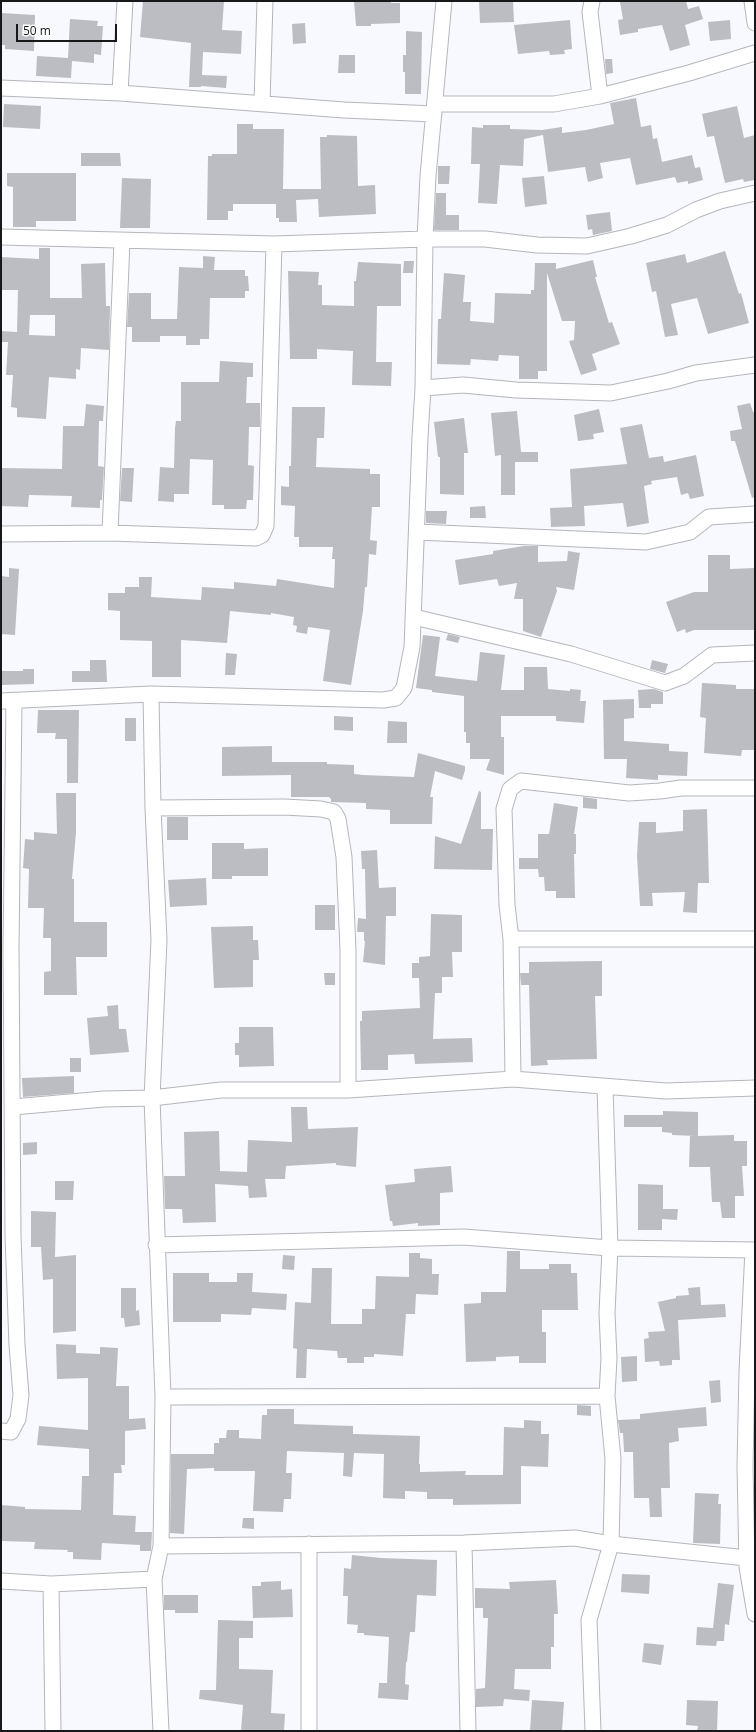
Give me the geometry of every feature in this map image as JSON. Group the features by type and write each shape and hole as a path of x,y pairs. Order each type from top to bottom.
{"street":[{"path":"120,93 125,1"},
{"path":"262,103 265,1"},
{"path":"1,1431 10,1432 18,1419 21,1395 16,1345 8,701 151,694 383,700 396,698 404,688 410,664 414,617 423,388 425,239 444,1"},
{"path":"592,1 590,12 600,96"},
{"path":"752,1 755,23"},
{"path":"1,88 120,93 262,103 435,109 554,104 600,96 689,73 755,53"},
{"path":"1,237 274,244 425,239 485,239 537,245 587,246 653,229 720,201 755,193"},
{"path":"110,533 122,241"},
{"path":"1,534 110,533 256,538 262,535 266,526 274,244"},
{"path":"423,388 463,385 516,390 611,393 668,381 696,373 755,365"},
{"path":"417,532 646,542 690,532 709,517 755,514"},
{"path":"414,617 571,654 665,683 684,676 712,655 755,653"},
{"path":"151,694 153,808 159,940 152,1098 156,1245 163,1397 161,1546 154,1579 161,1731"},
{"path":"513,1079 512,938 508,911 504,810 510,788 521,781 629,793 681,788 755,788"},
{"path":"153,808 284,807 321,809 334,812 338,820 344,857 348,950 348,1090"},
{"path":"512,938 755,939"},
{"path":"13,1108 104,1099 152,1098 220,1090 348,1090 513,1079 666,1091 755,1088"},
{"path":"593,1731 589,1620 611,1544 613,1459 607,1396 609,1358 607,1313 610,1248 605,1087"},
{"path":"156,1245 462,1237 610,1248 754,1250 751,1389 745,1466 747,1558 755,1614"},
{"path":"163,1397 607,1396"},
{"path":"161,1546 464,1543 575,1538 611,1544 747,1558"},
{"path":"464,1543 468,1731"},
{"path":"309,1544 310,1731"},
{"path":"1,1582 51,1584 154,1579"},
{"path":"51,1584 53,1731"}],"building":[{"path":"143,1 224,1 222,30 242,31 241,54 203,52 202,75 227,76 226,88 201,86 189,87 191,43 140,37"},
{"path":"354,1 391,1 391,3 400,3 400,23 356,26"},
{"path":"479,1 513,1 514,22 480,23"},
{"path":"686,1 688,9 699,6 703,19 685,25 690,45 670,51 662,25 638,29 638,32 620,35 618,20 623,19 620,2"},
{"path":"1,13 35,15 34,51 5,49 5,45 1,45"},
{"path":"70,19 98,21 97,26 103,26 101,55 94,54 94,63 72,61 71,78 36,76 37,56 68,58"},
{"path":"570,20 572,49 564,50 565,54 550,55 549,51 518,54 514,25"},
{"path":"730,20 731,39 710,41 708,22"},
{"path":"305,23 306,43 293,44 292,24"},
{"path":"406,31 422,32 421,94 405,94 403,55 406,55"},
{"path":"339,55 355,55 355,73 338,73"},
{"path":"605,59 612,59 613,73 606,74"},
{"path":"636,98 641,127 651,125 653,139 657,138 662,162 692,155 695,168 700,167 703,180 688,184 688,181 677,183 675,177 636,185 630,158 600,163 603,178 588,182 585,167 548,172 543,135 524,139 523,166 500,165 497,204 478,203 480,164 471,164 472,127 483,128 483,125 510,125 510,129 542,130 562,127 562,133 586,130 614,124 610,103"},
{"path":"4,104 41,106 40,129 3,127"},
{"path":"737,106 744,138 755,135 755,180 744,182 743,179 725,183 714,136 707,137 702,114"},
{"path":"237,124 253,124 253,129 284,129 283,189 321,189 320,137 327,137 327,135 357,136 358,186 375,185 376,214 319,217 318,199 296,200 297,222 279,222 279,218 276,218 276,204 233,204 233,211 228,211 228,220 207,220 208,156 212,156 212,154 237,154"},
{"path":"81,153 120,153 121,166 81,166"},
{"path":"438,166 450,166 449,184 438,184"},
{"path":"7,173 76,173 76,221 36,221 36,227 13,227 13,187 7,186"},
{"path":"544,176 547,204 525,207 522,178"},
{"path":"122,178 151,179 150,228 120,228"},
{"path":"436,193 446,193 446,215 459,215 459,230 434,230"},
{"path":"610,212 612,231 593,235 592,229 588,230 586,215"},
{"path":"39,248 50,248 50,298 82,298 81,264 105,263 106,306 110,306 109,350 81,348 80,370 76,369 76,379 49,377 46,419 17,417 17,408 11,407 13,375 6,375 8,342 1,342 1,331 17,332 18,290 1,290 1,257 39,259","holes":["30,315 55,315 55,336 29,335"]},
{"path":"725,251 739,294 741,293 749,323 708,334 697,298 671,304 678,335 665,337 656,291 652,292 646,263 685,254 687,263"},
{"path":"203,256 215,257 214,270 245,270 245,276 248,276 249,291 245,291 245,298 210,298 209,339 200,339 200,345 186,345 186,336 160,336 160,342 132,342 132,327 127,327 129,293 151,293 151,319 177,319 179,267 203,268"},
{"path":"593,260 597,277 595,277 609,323 612,322 620,344 592,354 597,370 581,375 569,341 574,340 575,321 562,321 547,273 547,371 538,371 538,379 519,379 519,356 499,355 498,361 471,359 470,365 437,364 438,319 441,319 444,273 465,275 463,302 471,302 470,321 494,323 495,293 531,294 531,290 534,290 535,263 556,263 556,269"},
{"path":"404,261 414,261 413,273 403,273"},
{"path":"358,262 401,264 401,306 377,306 376,362 392,362 391,386 352,385 353,351 317,349 317,359 290,359 288,271 319,272 318,285 322,285 322,305 354,306 354,281 356,281"},
{"path":"220,361 253,363 253,377 247,377 246,403 260,403 260,427 249,427 248,465 254,466 253,500 247,500 246,509 224,509 224,505 212,505 213,460 190,459 189,494 174,494 174,502 158,501 160,467 174,468 176,421 181,421 181,382 219,382"},
{"path":"750,403 753,412 755,412 755,497 752,498 735,441 731,441 730,431 742,429 737,406"},
{"path":"86,404 104,406 103,421 99,421 98,466 104,467 102,500 100,500 100,508 71,507 72,496 29,495 28,507 1,506 1,468 62,469 63,426 84,426"},
{"path":"292,407 325,407 324,438 317,438 316,467 370,469 370,474 380,474 380,507 372,507 370,540 377,541 376,555 369,554 367,587 365,587 363,611 351,685 323,681 330,630 308,627 307,634 296,632 297,626 293,625 294,617 271,613 271,615 230,611 227,643 181,640 181,677 152,677 152,641 120,640 120,611 108,610 108,593 125,593 125,587 139,587 139,577 152,577 151,597 201,600 202,587 234,589 234,582 276,586 277,579 334,588 335,559 332,559 333,547 299,547 299,537 294,537 295,506 281,505 281,486 289,487 289,466 291,466"},
{"path":"599,409 604,432 593,434 594,439 578,441 574,415"},
{"path":"517,411 521,452 538,452 538,462 515,462 515,495 501,495 501,455 495,456 491,413"},
{"path":"464,418 468,453 464,453 464,495 440,494 440,457 438,457 434,422"},
{"path":"642,424 649,458 663,456 664,462 696,455 704,496 690,499 688,493 681,495 677,477 651,481 652,484 644,486 649,523 627,527 623,503 584,506 585,526 551,527 550,508 572,507 570,469 627,464 620,428"},
{"path":"122,468 134,468 132,502 120,501"},
{"path":"485,506 486,518 470,518 470,507"},
{"path":"426,511 447,511 446,524 426,523"},
{"path":"524,546 538,546 538,562 567,561 568,551 580,553 574,590 556,587 557,591 541,637 523,631 523,599 514,599 517,583 499,586 497,579 459,585 455,560 493,554 493,551"},
{"path":"708,555 730,555 730,569 755,568 755,630 694,630 686,633 685,629 677,632 666,602 694,592 708,592"},
{"path":"9,568 19,569 15,635 1,634 1,576 9,577"},
{"path":"448,634 460,637 458,643 446,640"},
{"path":"423,635 440,637 435,676 477,681 480,652 505,655 501,690 524,690 524,667 547,667 548,689 570,691 570,689 581,690 580,701 586,701 584,723 556,721 556,716 501,716 501,737 504,737 504,775 486,770 490,759 470,759 470,743 466,743 466,732 464,732 464,696 432,692 432,690 416,688"},
{"path":"226,653 237,654 235,675 225,675"},
{"path":"90,660 106,660 107,682 72,682 72,671 90,671"},
{"path":"652,660 668,664 665,673 650,669"},
{"path":"23,669 34,669 34,684 1,685 1,671 23,671"},
{"path":"702,683 736,685 736,689 755,689 755,750 742,750 741,756 704,753 706,718 700,717"},
{"path":"654,689 663,692 663,704 651,704 651,708 639,708 638,690"},
{"path":"634,699 634,718 624,719 624,741 669,744 669,751 688,752 687,776 658,775 658,780 626,778 627,759 604,759 603,700"},
{"path":"38,710 79,710 78,783 67,783 67,739 55,739 56,733 37,733"},
{"path":"334,716 353,717 353,731 334,730"},
{"path":"125,718 136,718 136,741 125,741"},
{"path":"388,721 407,722 407,743 387,743"},
{"path":"272,746 272,762 327,762 327,764 354,765 354,774 414,777 418,753 465,766 465,770 462,780 435,771 430,797 433,797 432,824 390,824 390,810 366,809 366,803 331,802 329,797 291,797 291,775 222,776 222,747"},
{"path":"479,791 481,792 481,829 493,829 492,870 434,869 435,836 461,844"},
{"path":"56,793 76,793 76,832 72,879 74,879 74,922 107,922 107,957 76,957 77,995 44,995 44,972 51,971 51,938 43,938 44,908 28,908 29,869 23,868 25,839 34,840 34,832 57,834"},
{"path":"583,797 597,799 597,809 583,808"},
{"path":"554,803 578,807 574,834 576,834 576,854 574,854 575,898 556,898 556,891 545,891 544,877 539,877 538,869 519,869 519,858 538,858 538,834 549,834"},
{"path":"707,809 709,883 698,883 697,913 683,912 685,892 652,893 653,906 640,906 637,856 639,822 656,822 656,833 683,831 683,810"},
{"path":"167,817 188,817 188,840 167,840"},
{"path":"212,843 244,843 244,849 268,848 268,876 232,876 232,879 212,879"},
{"path":"377,850 379,888 396,887 396,916 386,916 385,965 363,962 365,941 364,932 357,932 358,918 366,919 365,869 362,869 361,851"},
{"path":"206,878 207,905 170,907 168,880"},
{"path":"315,905 335,905 335,930 315,930"},
{"path":"431,914 462,915 462,952 452,952 453,977 442,977 442,993 435,993 433,1039 472,1038 473,1062 415,1064 414,1054 388,1055 388,1070 361,1070 360,1021 362,1021 362,1011 420,1008 419,978 412,978 412,963 419,963 419,957 430,956"},
{"path":"253,926 253,940 258,940 259,960 253,960 253,987 214,988 211,927"},
{"path":"602,961 602,996 595,996 597,1059 547,1060 548,1065 531,1066 529,985 521,985 520,973 529,973 529,962"},
{"path":"324,973 335,973 335,985 325,985"},
{"path":"118,1005 119,1029 126,1029 129,1052 90,1055 87,1018 108,1016 107,1006"},
{"path":"239,1027 273,1027 274,1066 239,1067 239,1055 235,1055 235,1043 239,1043"},
{"path":"70,1058 81,1058 81,1072 70,1072"},
{"path":"74,1076 74,1093 23,1097 22,1078"},
{"path":"291,1107 307,1107 308,1129 358,1127 356,1167 336,1165 336,1163 286,1166 285,1179 265,1179 267,1197 249,1198 248,1186 215,1184 216,1222 183,1223 182,1209 165,1209 164,1176 185,1176 184,1132 219,1131 220,1171 247,1172 248,1140 292,1142"},
{"path":"663,1111 698,1112 698,1136 734,1135 734,1141 747,1141 747,1166 742,1166 744,1196 735,1196 735,1218 722,1218 720,1202 712,1202 710,1167 689,1167 690,1136 696,1136 672,1135 672,1133 662,1132 662,1127 624,1127 624,1115 663,1115"},
{"path":"37,1142 37,1154 23,1155 23,1143"},
{"path":"451,1166 453,1192 440,1193 440,1225 418,1226 418,1223 393,1226 392,1221 390,1221 385,1185 415,1182 414,1169"},
{"path":"55,1181 74,1181 73,1200 55,1200"},
{"path":"638,1184 663,1185 663,1209 678,1209 677,1220 662,1219 662,1230 638,1230"},
{"path":"31,1211 56,1212 55,1257 76,1255 76,1331 53,1333 53,1279 43,1280 41,1247 31,1247"},
{"path":"507,1251 520,1251 520,1269 549,1269 549,1264 571,1264 571,1273 577,1273 578,1310 542,1310 542,1332 546,1332 546,1363 519,1363 519,1356 496,1357 496,1361 466,1362 464,1304 481,1303 481,1292 506,1292"},
{"path":"409,1253 420,1253 420,1258 432,1259 432,1274 439,1274 438,1295 416,1294 415,1314 406,1314 403,1356 374,1354 374,1357 364,1357 364,1363 347,1363 347,1358 338,1358 337,1351 307,1349 306,1378 296,1378 297,1349 293,1348 295,1302 311,1303 312,1268 332,1268 331,1324 362,1324 362,1309 375,1309 376,1276 409,1277"},
{"path":"283,1255 295,1256 294,1270 282,1269"},
{"path":"173,1273 209,1273 209,1282 237,1282 237,1273 253,1273 252,1292 287,1294 286,1310 252,1308 251,1315 221,1314 221,1322 173,1322"},
{"path":"700,1287 701,1305 725,1304 726,1317 678,1320 680,1360 672,1360 672,1365 660,1366 659,1361 645,1362 644,1339 649,1338 648,1332 665,1331 658,1302 676,1298 676,1296 689,1295 688,1288"},
{"path":"121,1288 136,1288 136,1311 139,1310 140,1325 125,1327 124,1318 121,1318"},
{"path":"56,1344 76,1345 76,1353 100,1354 100,1347 118,1348 116,1386 129,1386 129,1419 145,1418 146,1429 125,1431 125,1465 121,1465 122,1473 114,1473 113,1515 136,1516 135,1532 152,1532 151,1551 140,1551 140,1545 102,1543 101,1560 73,1559 73,1552 67,1552 68,1550 34,1549 35,1542 1,1541 1,1505 25,1507 25,1509 81,1510 82,1476 89,1476 89,1449 37,1445 39,1426 88,1430 88,1378 57,1379"},
{"path":"637,1356 637,1381 622,1382 621,1357"},
{"path":"720,1380 721,1402 711,1403 709,1381"},
{"path":"577,1405 591,1406 591,1416 577,1415"},
{"path":"706,1407 707,1426 678,1428 679,1441 669,1443 670,1488 661,1488 662,1517 650,1517 649,1498 634,1498 633,1452 624,1452 623,1433 620,1433 618,1420 640,1419 640,1414"},
{"path":"267,1409 294,1409 294,1424 353,1426 353,1434 420,1436 420,1472 466,1471 465,1475 503,1475 504,1427 524,1428 524,1420 541,1421 541,1434 549,1434 548,1467 521,1466 521,1504 453,1505 453,1499 427,1499 427,1492 405,1491 405,1499 383,1498 384,1454 354,1453 352,1477 343,1476 344,1453 287,1451 286,1473 292,1473 291,1499 284,1499 283,1512 253,1511 255,1471 214,1471 214,1468 187,1469 184,1534 170,1533 171,1454 214,1454 214,1443 219,1443 219,1438 226,1438 227,1430 239,1430 239,1438 261,1439 262,1415 267,1415"},
{"path":"695,1493 719,1494 718,1504 721,1504 720,1544 693,1543"},
{"path":"243,1518 254,1518 254,1529 242,1528"},
{"path":"352,1555 381,1558 437,1560 436,1596 417,1595 415,1632 410,1632 406,1662 405,1684 409,1685 408,1700 378,1698 379,1683 387,1683 389,1637 357,1633 358,1625 347,1624 348,1596 343,1596 344,1568 351,1569"},
{"path":"622,1574 650,1575 649,1594 621,1592"},
{"path":"556,1580 558,1614 554,1614 554,1647 551,1647 551,1669 515,1669 514,1689 530,1690 529,1701 504,1699 503,1706 476,1707 476,1689 485,1688 488,1618 483,1618 483,1608 475,1608 475,1588 510,1589 509,1582"},
{"path":"281,1581 281,1590 292,1589 293,1617 253,1618 252,1586 261,1586 261,1582"},
{"path":"718,1583 734,1585 729,1625 725,1624 724,1641 717,1641 716,1646 696,1645 697,1627 713,1628"},
{"path":"164,1595 198,1595 198,1613 175,1613 175,1610 164,1610"},
{"path":"218,1620 253,1621 253,1638 239,1638 239,1669 273,1670 271,1713 285,1714 284,1731 241,1731 243,1705 199,1699 200,1690 216,1690"},
{"path":"644,1643 664,1645 661,1665 642,1662"},
{"path":"532,1700 564,1702 562,1731 530,1731"},
{"path":"687,1700 718,1701 717,1731 697,1731 698,1726 686,1725"}]}
